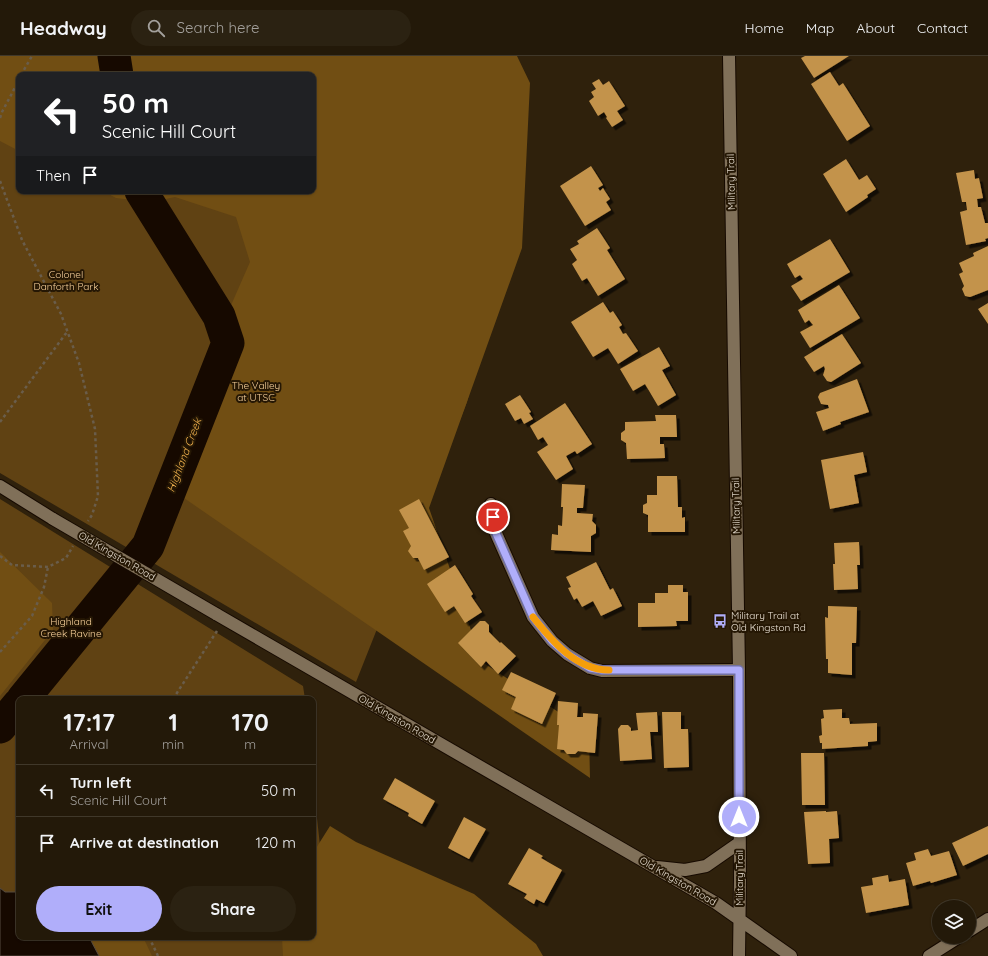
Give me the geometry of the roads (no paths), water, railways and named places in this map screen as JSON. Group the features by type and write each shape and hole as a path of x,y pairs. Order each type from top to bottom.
{"street":[{"name":"Military Trail","path":"729,56 739,670 739,956"},
{"name":"Old Kingston Road","path":"0,486 53,519 716,903 791,956"},
{"path":"491,504 495,531 533,617 552,641 567,654 590,668 602,670 739,670"},
{"path":"652,866 685,870 706,866 717,860 739,843"},
{"path":"976,927 988,919"},
{"path":"929,956 948,944"}],"waterway":[{"name":"Highland Creek","path":"114,56 117,72"},
{"name":"Highland Creek","path":"25,696 148,546 228,343 219,316 143,194"},
{"name":"Highland Creek","path":"0,727 16,708"}],"place":[{"name":"Military Trail at Old Kingston Rd","path":"720,621"}],"park label":[{"name":"Colonel Danforth Park","path":"66,280"},
{"name":"The Valley at UTSC","path":"256,390"},
{"name":"Highland Creek Ravine","path":"71,626"}]}
